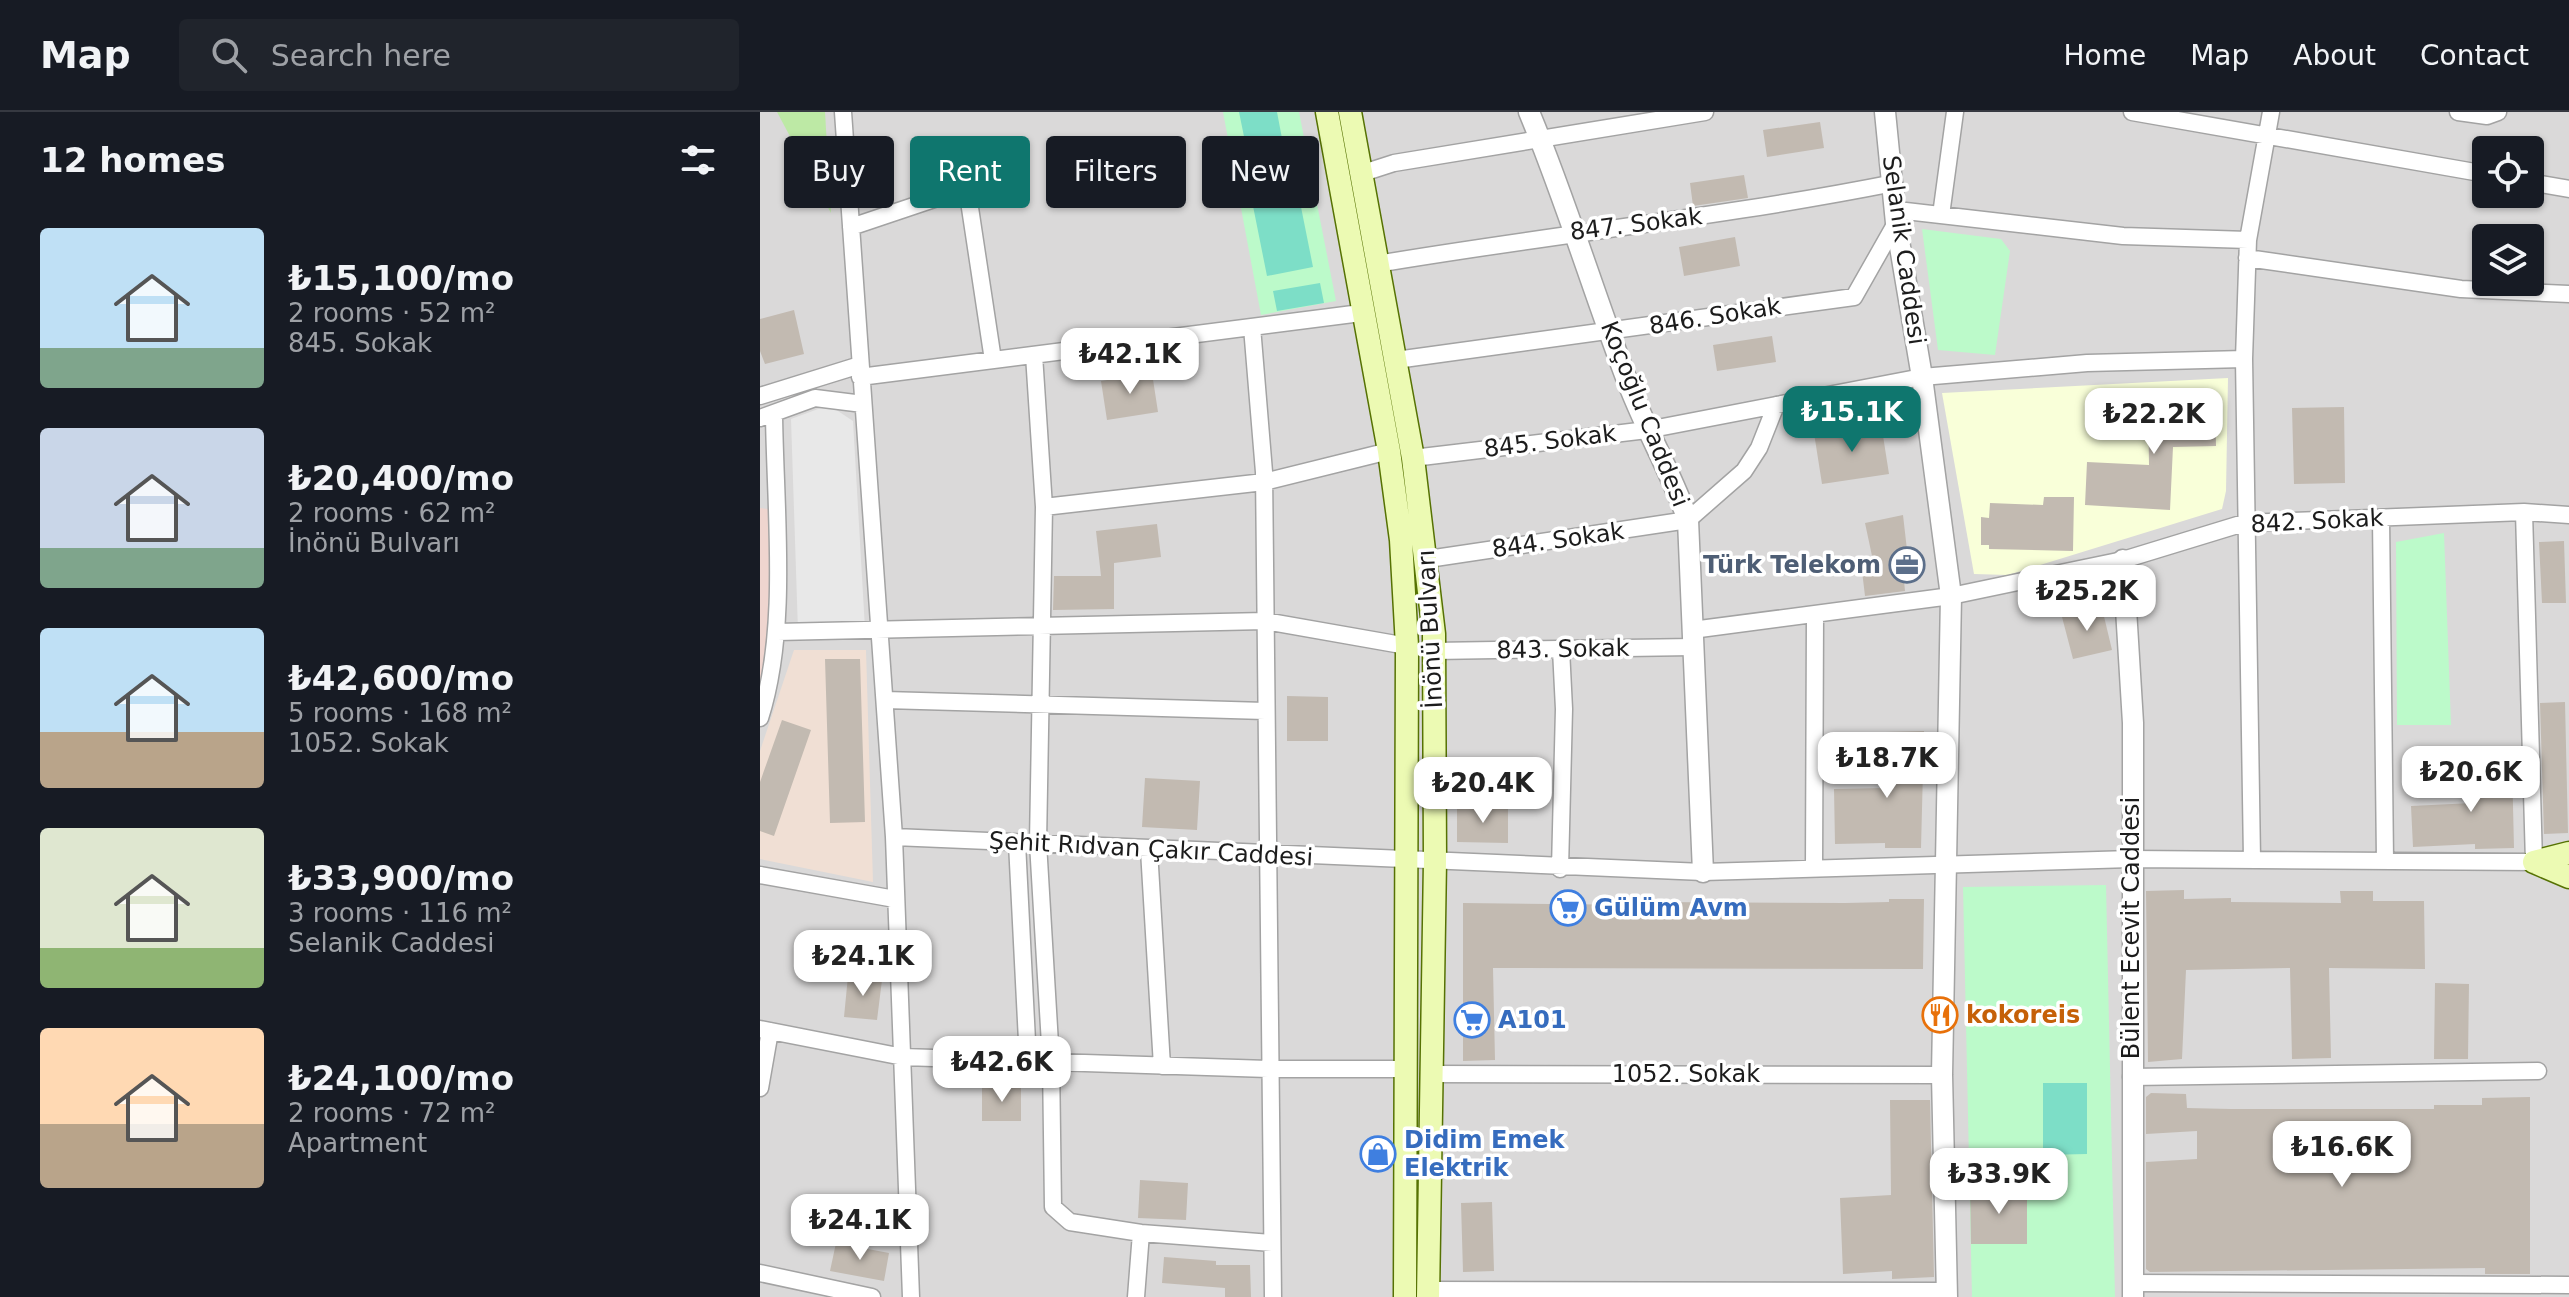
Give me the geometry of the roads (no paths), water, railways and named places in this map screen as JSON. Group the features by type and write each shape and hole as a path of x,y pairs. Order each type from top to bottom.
{"main road":[{"name":"İnönü Bulvarı","path":"1327,112 1361,313 1389,451 1401,540 1407,646 1405,1297"},
{"name":"İnönü Bulvarı","path":"1350,112 1396,360 1428,559 1434,651 1435,861 1429,1074 1428,1294"},
{"path":"2534,862 2569,853"},
{"path":"2534,862 2569,877"}],"street":[{"path":"843,112 894,837 911,1297"},
{"name":"Koçoğlu Caddesi","path":"1529,112 1647,430 1671,471 1688,520 1703,872"},
{"path":"1363,173 1394,163 1705,112"},
{"name":"Selanik Caddesi","path":"1885,112 1896,216 1922,377 1951,596 1949,866 1942,1075 1947,1294"},
{"path":"1941,215 1955,112"},
{"path":"2132,112 2472,171"},
{"path":"2252,859 2244,523 2244,359 2248,240 2271,112"},
{"path":"2458,112 2479,116 2498,112"},
{"name":"847. Sokak","path":"1377,264 1575,232 1790,204 1894,183"},
{"path":"2544,185 2569,189"},
{"path":"851,227 967,188 993,360"},
{"path":"1896,216 1941,215 2123,236 2248,240"},
{"name":"846. Sokak","path":"1396,360 1854,297 1896,216"},
{"path":"2247,258 2461,289 2569,294"},
{"path":"760,396 860,371 993,360 1361,313"},
{"path":"1252,327 1264,482 1268,1069 1273,1297"},
{"path":"1034,355 1044,507 1039,624 1038,843 1051,1061 1053,1207 1070,1222 1141,1233 1272,1243"},
{"name":"845. Sokak","path":"1413,458 1647,430 1922,377 2087,363 2244,359"},
{"path":"760,718 769,690 777,632 767,416 815,398 863,404"},
{"path":"1688,520 1744,471 1759,448 1776,405"},
{"path":"1044,507 1264,482 1389,451"},
{"path":"2524,512 2534,862"},
{"name":"842. Sokak","path":"1692,639 1815,615 1951,596 2123,560 2244,523 2524,512 2569,515"},
{"path":"2381,518 2385,860"},
{"name":"844. Sokak","path":"1428,559 1688,520"},
{"name":"Bülent Ecevit Caddesi","path":"2123,560 2133,723 2132,1290"},
{"path":"1814,868 1815,615"},
{"path":"777,632 1265,621 1407,646"},
{"name":"843. Sokak","path":"1434,651 1561,649 1692,639"},
{"path":"1560,869 1564,709 1561,649"},
{"path":"885,700 1265,711"},
{"name":"Şehit Rıdvan Çakır Caddesi","path":"894,837 1560,869 1703,872 2131,859 2534,862"},
{"path":"1017,843 1028,1061"},
{"path":"1149,850 1162,1066"},
{"path":"760,875 895,899"},
{"path":"760,1088 765,1030 903,1057 1268,1069 1406,1069"},
{"path":"2131,1077 2538,1071"},
{"name":"1052. Sokak","path":"1429,1074 1942,1075"},
{"path":"1136,1297 1141,1233"},
{"path":"760,1273 872,1297"},
{"path":"2132,1290 2569,1285"},
{"path":"1428,1294 1947,1294"}],"place":[{"name":"Türk Telekom","path":"1907,565"},
{"name":"Gülüm Avm","path":"1568,908"},
{"name":"kokoreis","path":"1940,1015"},
{"name":"A101","path":"1472,1020"},
{"name":"Didim Emek Elektrik","path":"1378,1154"}]}
